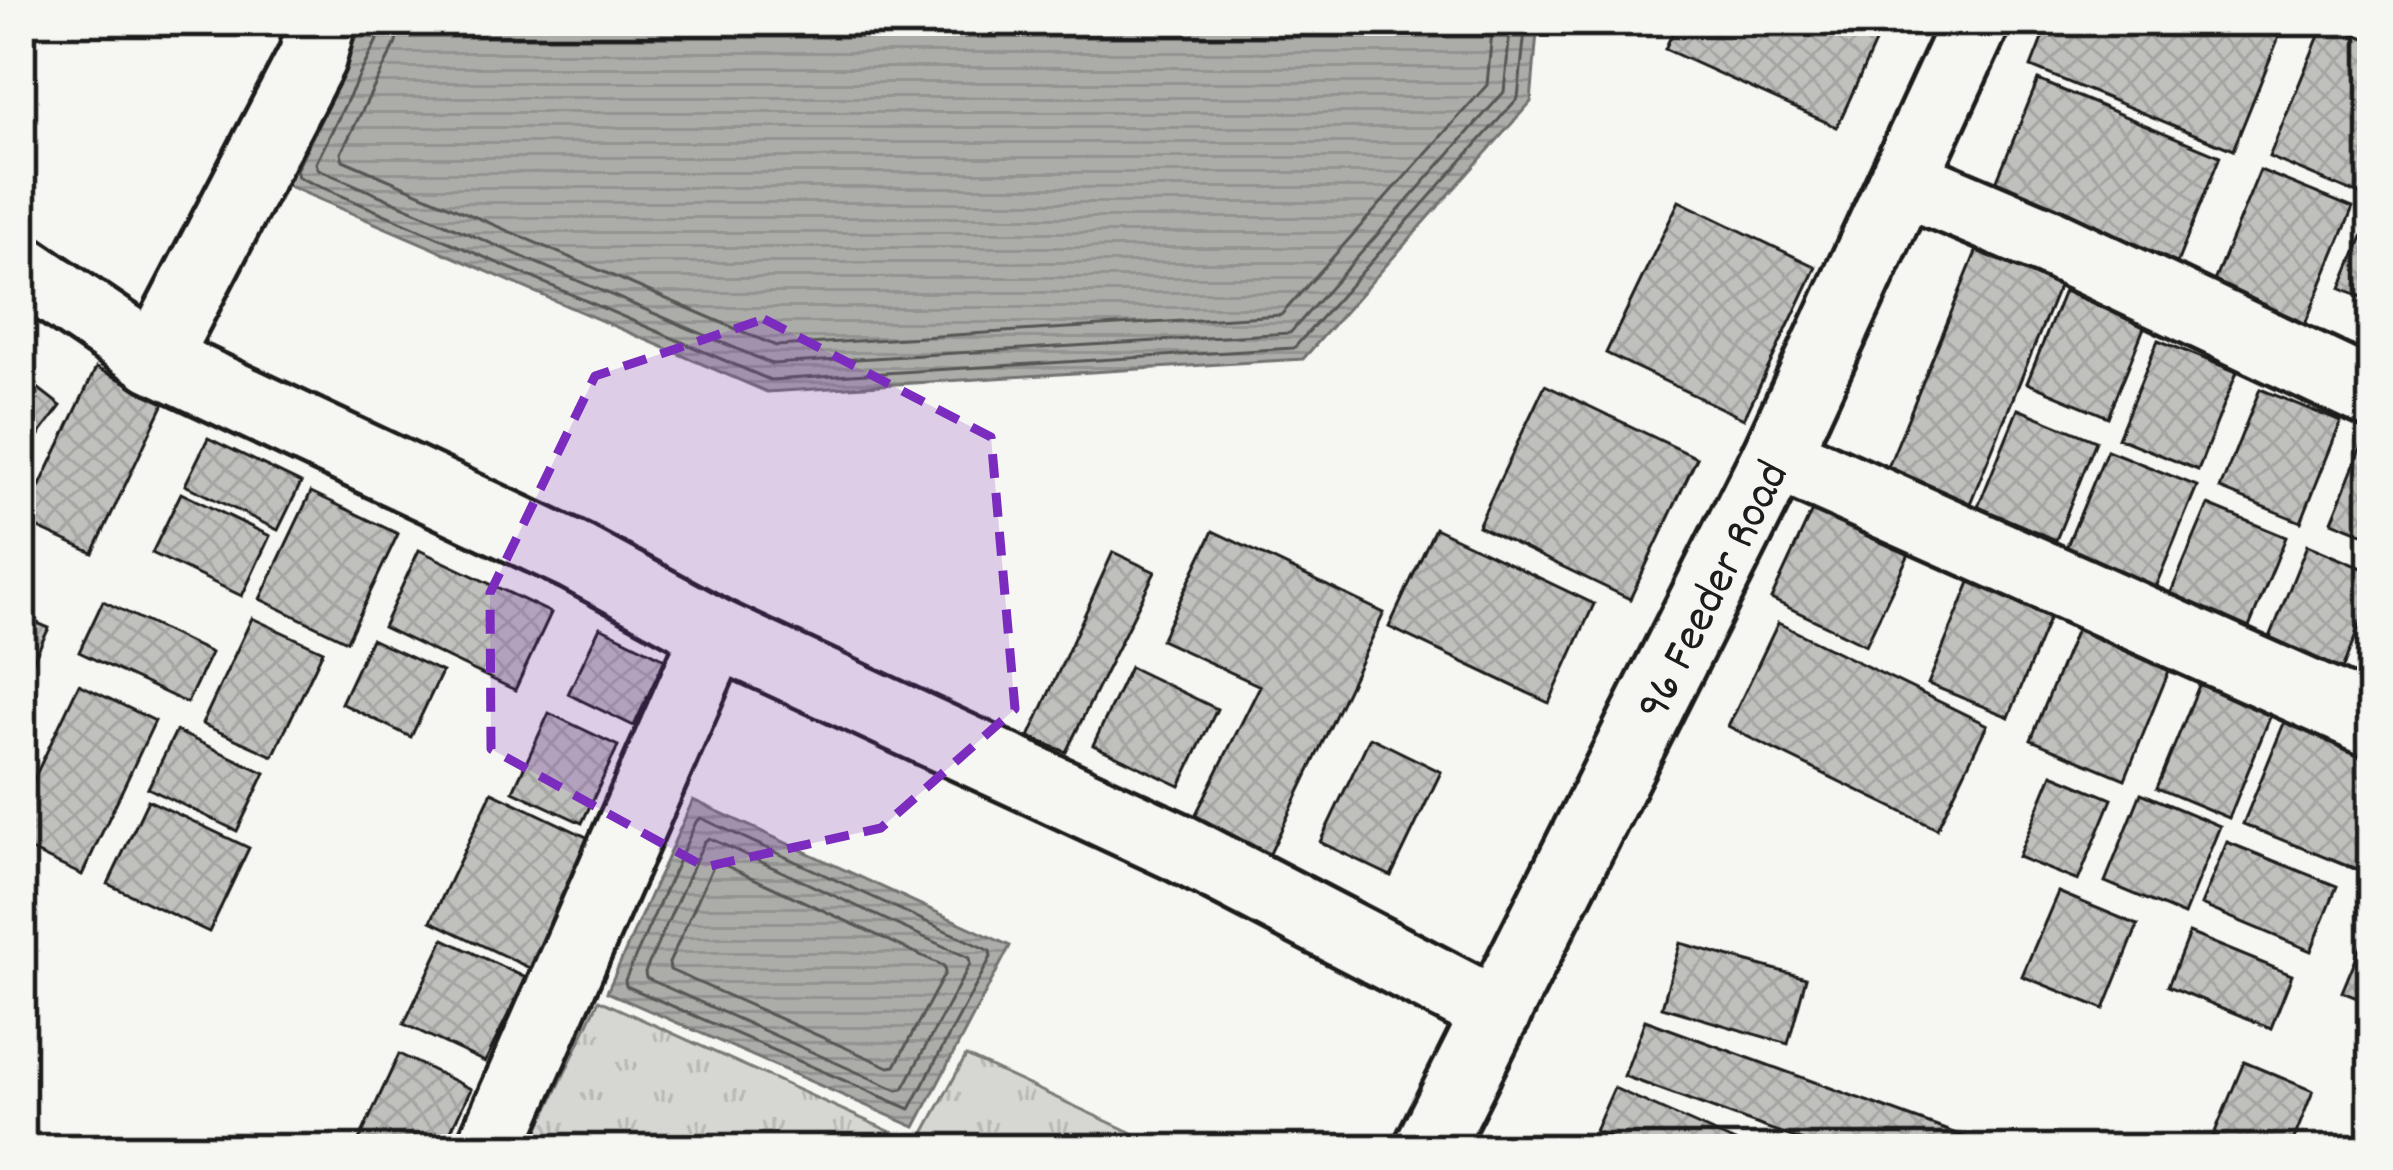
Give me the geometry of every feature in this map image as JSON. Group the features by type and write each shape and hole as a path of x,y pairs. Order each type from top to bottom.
{"street":[{"path":"155,359 312,58 322,21"},
{"name":"96 Feeder Road","path":"1428,1149 1776,456 1976,21"},
{"path":"1904,181 2048,242 2372,395"},
{"path":"21,268 155,359 576,557 716,633 1199,857 1497,1013"},
{"path":"1776,456 2372,722"},
{"path":"490,1149 716,633"}],"highlighted area":[{"path":"764,319 991,437 1015,709 881,828 705,867 491,749 490,593 595,376"}],"green space":[{"path":"599,1000 918,1144 966,1056 1167,1149 529,1149"}],"water":[{"path":"357,21 1538,21 1531,102 1303,359 767,392 277,181"},
{"path":"693,800 1010,946 915,1127 607,992"}],"building":[{"path":"1678,21 1885,21 1837,127 1665,49"},
{"path":"2049,21 2270,21 2283,27 2233,150 2031,67"},
{"path":"2325,21 2372,41 2372,172 2362,196 2269,157"},
{"path":"2038,80 2220,156 2175,268 1992,192"},
{"path":"2260,170 2353,208 2303,329 2210,291"},
{"path":"1679,201 1816,267 1744,419 1606,353"},
{"path":"2372,213 2372,302 2341,289"},
{"path":"1978,247 2061,281 1969,506 1886,472"},
{"path":"2064,291 2145,325 2108,417 2027,383"},
{"path":"2158,340 2237,372 2198,470 2118,438"},
{"path":"96,368 165,401 93,553 23,521"},
{"path":"21,375 61,406 24,455 21,453"},
{"path":"1545,385 1697,458 1630,599 1478,526"},
{"path":"2260,389 2341,422 2301,522 2220,489"},
{"path":"2018,409 2096,441 2056,540 1978,507"},
{"path":"2372,431 2372,537 2332,521"},
{"path":"208,438 301,483 278,530 185,485"},
{"path":"2107,450 2197,486 2154,590 2064,553"},
{"path":"1821,491 1917,537 1866,645 1771,599"},
{"path":"311,492 398,534 347,641 260,599"},
{"path":"181,493 270,536 242,596 152,553"},
{"path":"2208,505 2286,537 2248,630 2169,597"},
{"path":"1435,528 1594,604 1549,703 1389,627"},
{"path":"1213,531 1384,613 1266,862 1190,826 1260,686 1161,640"},
{"path":"2307,545 2372,572 2372,595 2340,675 2267,645"},
{"path":"419,550 551,613 515,690 383,627"},
{"path":"1113,552 1155,572 1066,752 1029,737"},
{"path":"1978,563 2058,597 2009,717 1928,684"},
{"path":"103,601 211,653 187,703 79,652"},
{"path":"2083,612 2177,651 2125,779 2031,740"},
{"path":"21,616 49,628 21,685"},
{"path":"252,618 323,651 273,756 202,724"},
{"path":"1778,623 1987,725 1937,829 1728,727"},
{"path":"600,627 665,659 634,726 568,694"},
{"path":"371,639 442,672 411,737 341,703"},
{"path":"2207,666 2279,695 2229,818 2157,788"},
{"path":"1130,667 1217,709 1180,786 1093,745"},
{"path":"79,684 155,721 82,875 21,846 21,806"},
{"path":"2289,711 2372,745 2372,844 2361,872 2243,824"},
{"path":"549,713 618,746 582,823 513,791"},
{"path":"176,731 265,773 237,831 148,788"},
{"path":"1370,737 1441,772 1391,876 1320,842"},
{"path":"2052,774 2112,799 2078,881 2018,857"},
{"path":"492,792 597,842 536,971 431,921"},
{"path":"2141,793 2220,826 2184,915 2105,882"},
{"path":"148,800 249,848 209,932 108,884"},
{"path":"2227,842 2337,886 2311,951 2201,905"},
{"path":"2058,892 2138,925 2104,1009 2022,976"},
{"path":"2372,919 2372,1004 2342,992"},
{"path":"2189,933 2292,975 2271,1028 2168,986"},
{"path":"444,939 526,978 485,1062 404,1024"},
{"path":"1680,943 1806,978 1788,1044 1662,1007"},
{"path":"1645,1020 1973,1140 1970,1149 1825,1149 1624,1076"},
{"path":"399,1054 471,1089 442,1149 355,1149"},
{"path":"2244,1062 2313,1091 2290,1149 2208,1149"},
{"path":"1614,1088 1751,1149 1637,1149 1595,1131"}]}
